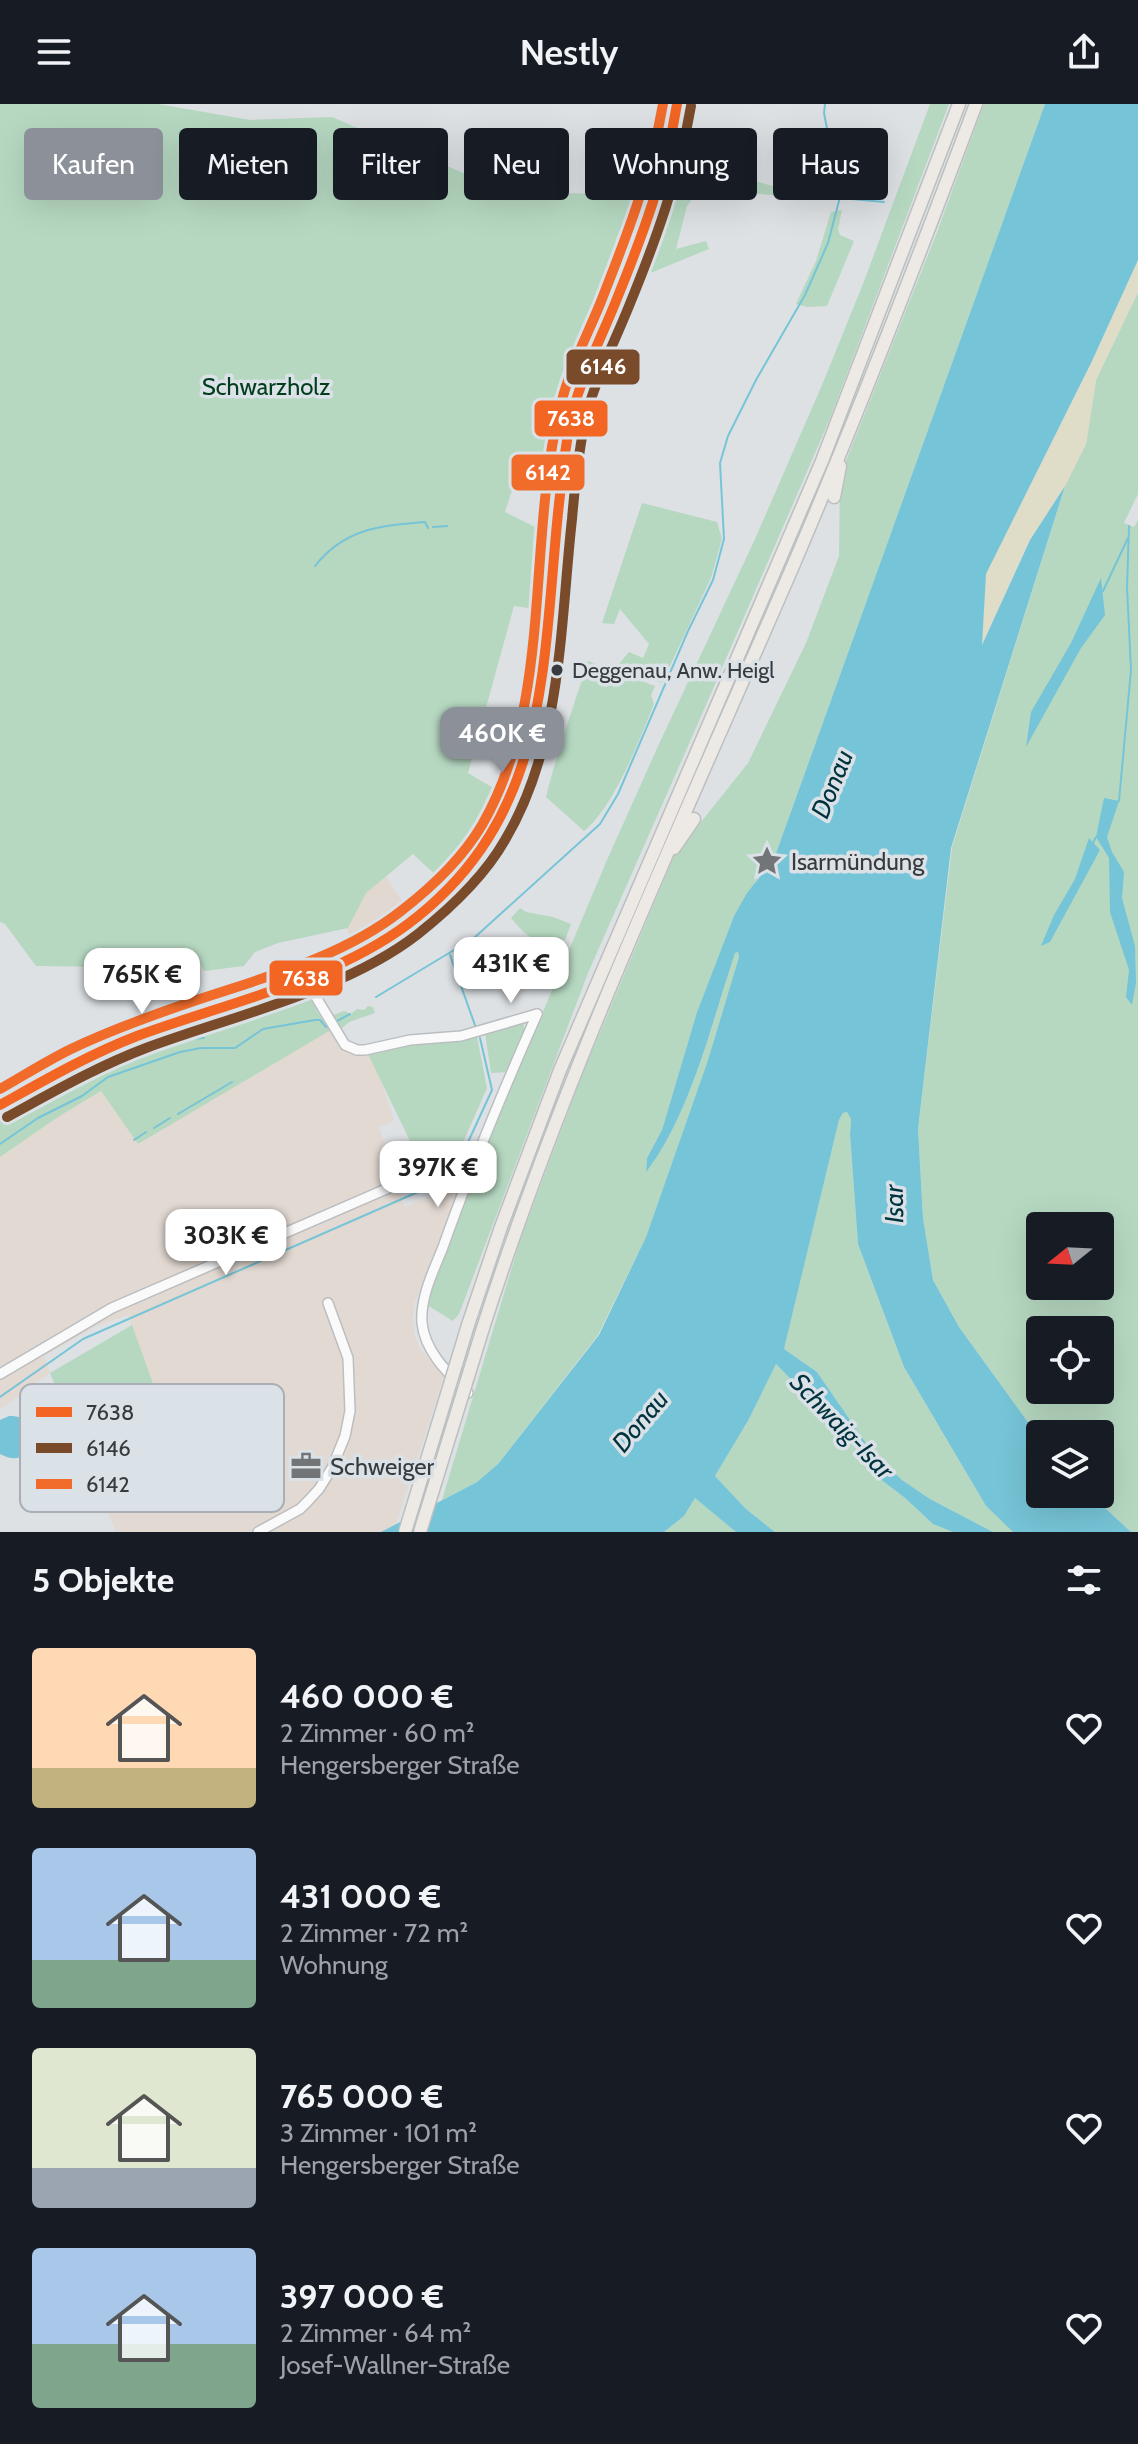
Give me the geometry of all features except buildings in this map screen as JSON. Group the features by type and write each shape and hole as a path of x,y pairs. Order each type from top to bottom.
{"highway":[{"path":"405,1532 468,1325 560,1070 816,476 959,104"},
{"path":"420,1532 515,1229 573,1074 665,855 793,566 976,104"},
{"path":"834,497 840,469 839,454"},
{"path":"665,855 676,847 694,819"}],"main road":[{"path":"0,1105 59,1070 107,1048 305,979 376,945 433,905 464,876 485,848 512,799 528,754 540,702 560,496 576,401 651,213 665,165 677,104"}],"street":[{"path":"305,979 345,1045 357,1050 410,1040 461,1036 537,1014 464,1187 422,1306 425,1336 433,1353 469,1394"},
{"path":"0,1374 112,1308 407,1180 435,1159"},
{"path":"258,1532 300,1509 319,1489 332,1468 349,1425 348,1358 328,1303"}],"shaded area":[{"path":"386,877 407,907 365,935 351,936 347,931 348,919 358,900"},
{"path":"331,1030 339,1042 372,1053 394,1121 379,1127 405,1207 450,1188 457,1194 414,1304 415,1336 421,1350 444,1376 396,1524 381,1532 116,1532 108,1512 284,1512 284,1384 153,1384 128,1315 97,1326 44,1356 50,1373 35,1384 20,1384 20,1395 0,1410 0,1157 101,1091 138,1144"}],"green space":[{"name":"Schwarzholz","path":"0,104 158,104 250,120 332,117 358,128 333,128 333,200 448,200 448,166 464,173 464,200 569,200 569,193 585,194 585,200 654,200 575,402 560,496 515,481 505,512 555,537 542,610 514,606 468,773 500,792 474,847 453,874 435,893 394,924 303,972 397,919 421,901 441,880 413,854 366,893 348,928 278,943 255,952 244,966 204,971 193,950 163,951 106,967 36,966 5,924 0,922"},
{"path":"683,104 693,104 691,128 678,128"},
{"path":"930,104 949,104 831,416 588,973 459,1314 453,1321 427,1305 471,1182 607,860 755,539 822,385"},
{"path":"984,104 1045,104 774,859 759,876 734,916 697,1012 662,1130 647,1158 646,1170 662,1148 688,1096 735,952 738,952 708,1060 646,1237 598,1335 498,1464 477,1482 442,1500 521,1237 580,1080 674,856 748,763 806,643 839,556 840,476 936,235"},
{"path":"757,182 773,186 773,195 757,194"},
{"path":"662,200 691,200 676,249 706,241 709,249 643,276 624,307 620,305"},
{"path":"842,210 838,229 840,235 854,241 827,306 796,304 816,261 831,212"},
{"path":"1138,292 1138,494 1124,523 1134,527 1138,520 1138,1532 1131,1532 1105,1508 1114,1508 1114,1420 1026,1420 959,1327 933,1280 923,1218 918,1129 952,847 1065,486 1086,444 1096,380"},
{"path":"642,503 717,522 722,539 711,578 662,683 618,665 629,652 643,658 649,644 620,609 614,624 602,623"},
{"path":"588,661 655,686 651,695 654,704 625,772 605,806 584,831 546,797"},
{"path":"520,908 571,924 565,940 530,937 511,918"},
{"path":"305,986 318,1013 331,1030 138,1144 101,1091 0,1157 0,1114 15,1103"},
{"path":"368,1006 373,1007 375,1013 349,1022 341,1029 337,1028 331,1016 344,1011 351,1014"},
{"path":"522,1022 526,1030 508,1072 491,1073 485,1033"},
{"path":"477,1037 487,1088 450,1172 402,1193 443,1171 430,1142 413,1147 366,1050 393,1044"},
{"path":"847,1112 851,1119 858,1244 904,1367 986,1506 1013,1532 993,1532 930,1499 902,1480 870,1449 817,1372 784,1349 839,1120"},
{"path":"132,1325 153,1384 55,1384 50,1373"},
{"path":"776,1364 857,1447 875,1475 933,1524 953,1532 775,1532 746,1509 715,1476 749,1419"},
{"path":"695,1498 736,1532 664,1532 684,1516"}],"sand":[{"path":"1138,260 1138,292 1096,380 1086,444 1065,486 1028,543 981,647 986,574 1092,361"}],"water":[{"path":"1045,104 1138,104 1138,260 1092,361 986,574 982,645 1030,540 1065,486 951,848 918,1129 923,1218 933,1280 959,1327 1026,1420 1026,1508 1105,1508 1131,1532 1013,1532 986,1506 904,1367 858,1244 851,1119 847,1112 839,1120 784,1349 817,1372 870,1449 902,1480 930,1499 993,1532 953,1532 933,1524 875,1475 857,1447 776,1364 749,1419 715,1476 746,1509 775,1532 736,1532 695,1498 684,1516 664,1532 381,1532 477,1482 498,1464 599,1335 646,1237 708,1060 738,952 735,953 688,1095 662,1149 646,1172 647,1158 662,1130 697,1012 734,916 747,893 774,859"},
{"path":"1101,578 1105,615 1081,648 1026,747 1031,712 1071,643"},
{"path":"1104,798 1119,801 1107,837 1124,872 1122,898 1135,946 1136,983 1132,1005 1126,997 1129,970 1110,912 1109,858 1096,837"},
{"path":"1089,838 1100,850 1050,942 1041,946 1054,915 1075,879"},
{"path":"9,1416 20,1418 20,1456 12,1458 0,1454 0,1420"}],"waterway":[{"path":"376,997 474,938 600,824 618,794 713,580 724,539 720,463 728,436 805,295 828,243 840,197 840,177 829,139 825,104"},
{"path":"862,200 884,202"},
{"path":"315,566 326,553 364,531 425,522 428,528"},
{"path":"433,527 447,526"},
{"path":"1119,801 1131,670 1127,587 1129,526"},
{"path":"1103,591 1128,538"},
{"path":"1093,843 1096,837"},
{"path":"450,955 476,1028"},
{"path":"337,1021 350,1014"},
{"path":"0,1144 38,1118 82,1096 108,1077 180,1052 201,1048 235,1048 263,1029 315,1020 328,1026"},
{"path":"105,1067 185,1039 204,1038"},
{"path":"0,1397 83,1339 452,1177 492,1090 480,1038"},
{"path":"178,1114 232,1082"},
{"path":"154,1128 170,1118"},
{"path":"134,1140 146,1132"}],"transit line":[{"name":"6142","path":"0,1089 99,1036 273,975 353,942 424,892 446,872 474,837 505,777 520,726 535,621 550,460 563,395 637,206 663,104"},
{"name":"7638","path":"0,1105 119,1043 312,976 378,944 408,924 454,882 489,837 513,789 530,738 541,685 562,473 574,407 652,204 677,104"},
{"name":"6146","path":"7,1117 128,1055 323,987 389,954 431,924 455,902 497,854 524,803 548,725 561,643 578,466 587,412 657,232 680,158 691,106"}],"place":[{"name":"Deggenau, Anw. Heigl","path":"557,670"},
{"name":"Isarmündung","path":"767,861"},
{"name":"Schweiger","path":"306,1466"}],"water label":[{"name":"Donau","path":"832,784"},
{"name":"Isar","path":"894,1204"},
{"name":"Donau","path":"640,1421"},
{"name":"Schwaig-Isar","path":"842,1426"}]}
